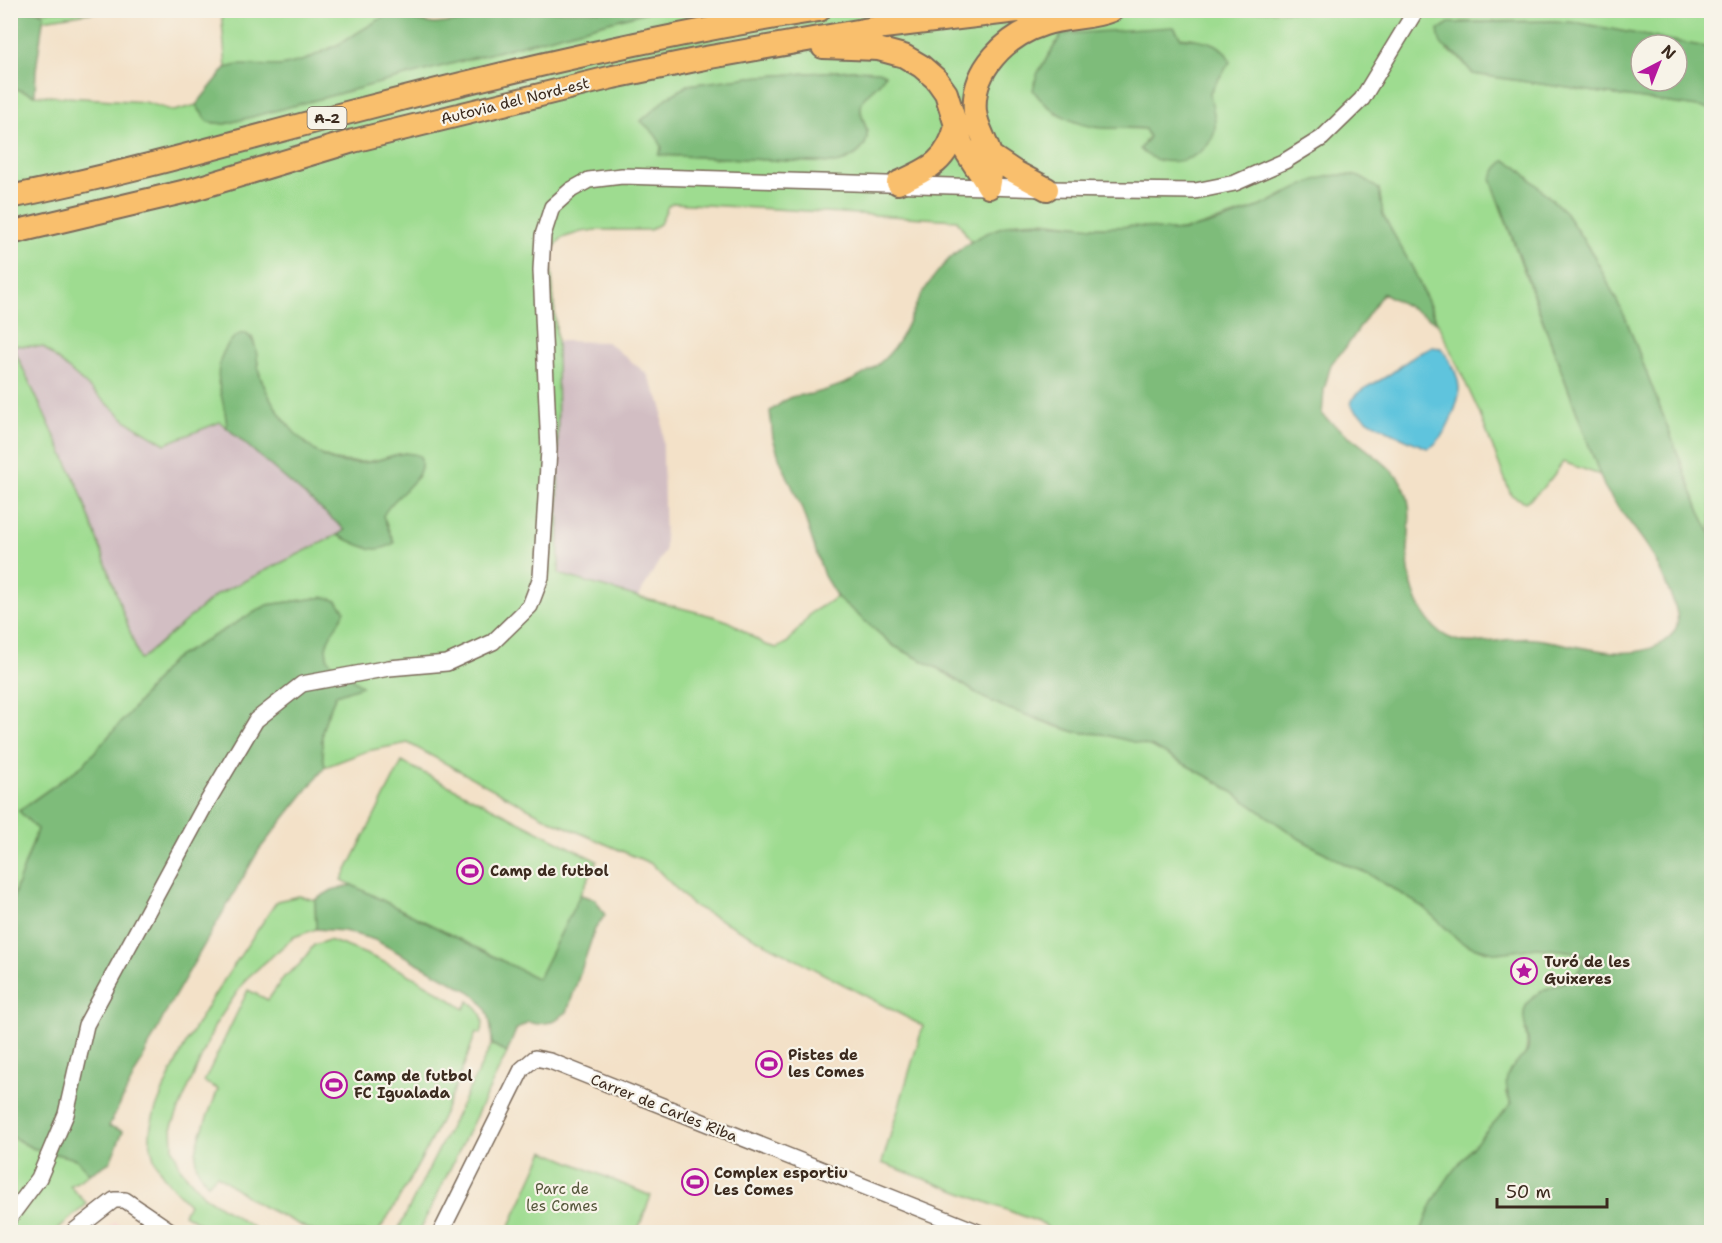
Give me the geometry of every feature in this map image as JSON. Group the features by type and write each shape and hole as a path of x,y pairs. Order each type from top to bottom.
{"highway":[{"name":"Autovia del Nord-est","path":"10,197 228,145 363,108 645,41 819,10"},
{"name":"Autovia del Nord-est","path":"10,233 191,190 353,141 518,99 659,68 875,28 1027,10"},
{"path":"989,187 991,156 977,126 975,109 975,94 988,63 1001,48 1044,24 1102,14 1112,10"},
{"path":"795,42 828,48 878,49 904,56 921,66 936,79 946,93 962,145 989,187"},
{"path":"898,183 939,162 952,142 957,127"},
{"path":"991,156 1047,189"}],"street":[{"path":"10,1217 39,1178 66,1114 86,1025 203,809 256,720 302,684 389,668 447,663 493,642 530,606 541,577 549,450 541,270 543,235 552,207 571,190 589,180 622,176 1047,189 1195,191 1235,183 1285,161 1322,138 1362,99 1416,10"},
{"name":"Carrer de Carles Riba","path":"441,1233 522,1069 535,1058 978,1233"},
{"path":"73,1233 114,1200 125,1200 172,1233"}],"shaded area":[{"path":"557,341 607,342 647,374 662,406 665,551 638,597 559,574"},
{"path":"12,344 43,347 128,422 165,443 220,422 346,530 216,595 140,660 79,488"},
{"path":"115,1222 131,1232 103,1232"}],"green space":[{"path":"11,10 37,11 44,14 35,95 11,87"},
{"path":"37,11 102,11 42,20 44,14"},
{"path":"221,11 393,11 342,44 315,57 278,66 226,68"},
{"path":"393,11 411,11 416,21 434,24 466,21 496,11 650,11 225,124 208,122 196,105 226,68 238,65 281,66 305,60 339,44"},
{"path":"650,11 1711,11 1711,48 1689,44 1689,33 1632,33 1579,23 1553,21 1461,22 1447,51 1458,56 1473,74 1711,109 1711,534 1700,512 1626,319 1594,256 1564,211 1516,166 1494,190 1600,475 1563,462 1542,489 1525,502 1511,495 1479,412 1413,269 1383,215 1379,189 1286,193 1264,205 1241,213 1194,228 1168,232 1143,227 1093,227 1042,221 1017,222 994,230 971,242 957,220 673,203 668,206 660,224 650,230 581,232 562,238 550,252 557,341 559,574 716,617 730,622 765,645 777,648 788,642 812,612 837,597 894,646 939,669 984,698 1075,732 1128,739 1153,747 1219,783 1300,839 1345,864 1367,873 1423,907 1461,942 1485,951 1537,948 1574,952 1585,956 1578,971 1556,988 1525,1030 1527,1047 1525,1054 1506,1092 1511,1104 1447,1180 1428,1213 1421,1232 1051,1232 1044,1224 882,1163 923,1026 692,905 652,864 550,820 408,743 367,751 325,767 322,745 323,729 336,694 362,686 329,661 326,652 327,643 336,627 325,597 267,605 172,660 132,710 83,765 19,810 37,829 11,904 11,87 35,95 145,102 174,111 196,105 208,122 225,124","holes":["1111,32 1191,38 1215,44 1215,84 1210,92 1210,100 1144,142 1149,137 1145,129 1119,128 1056,114 1034,83 1041,67 1062,34","853,70 885,74 865,96 861,104 867,132 865,144 858,153 841,162 659,155 661,150 659,140 641,121 667,98 688,85 750,77","252,337 259,373 272,401 287,424 307,445 328,458 344,461 367,462 406,453 419,476 393,500 383,516 394,543 381,548 373,548 337,535 216,595 140,660 79,488 12,345 43,347 128,422 165,444 220,422 227,428 226,411 218,382"]},
{"path":"1553,21 1579,23 1632,33 1629,33 1629,93 1689,93 1689,44 1711,48 1711,109 1473,74 1457,55 1441,43 1438,30 1449,23"},
{"path":"1174,27 1181,38 1204,40 1217,45 1227,55 1230,62 1210,92 1215,118 1214,134 1201,152 1191,157 1169,162 1148,156 1140,149 1149,137 1145,129 1092,127 1073,121 1046,105 1033,90 1037,74 1062,34"},
{"path":"853,70 879,71 885,74 865,96 861,104 867,132 865,144 852,157 836,163 658,155 662,149 659,140 641,121 667,98 688,85 750,77"},
{"path":"1505,160 1516,166 1564,211 1594,256 1626,319 1700,512 1711,534 1711,1232 1421,1232 1436,1196 1458,1164 1511,1104 1506,1080 1510,1070 1528,1051 1524,1021 1527,1004 1541,991 1575,975 1585,956 1574,952 1537,948 1497,953 1461,942 1423,907 1367,873 1345,864 1300,839 1219,783 1153,747 1102,734 1075,732 1006,708 984,698 939,669 894,646 837,597 824,576 801,506 780,460 773,438 770,411 789,398 834,388 861,376 877,365 895,346 918,301 941,268 964,246 988,232 1018,223 1032,222 1095,227 1139,226 1169,231 1187,230 1246,212 1318,179 1330,176 1356,176 1379,189 1383,215 1413,269 1436,322 1383,293 1347,346 1331,364 1324,390 1322,415 1376,456 1401,482 1408,498 1410,515 1409,570 1422,611 1435,628 1458,641 1483,642 1523,638 1621,652 1653,647 1672,635 1677,621 1676,609 1652,554 1604,486 1491,179"},
{"path":"245,333 256,348 259,373 272,402 287,424 314,450 325,457 350,463 375,461 403,453 420,456 421,465 415,480 383,516 394,543 387,547 372,549 337,535 345,530 227,428 218,377 219,367 229,343"},
{"path":"325,597 337,601 345,611 326,647 329,661 362,686 336,695 323,730 322,745 325,767 259,850 169,1006 109,1126 123,1131 110,1162 90,1174 76,1159 32,1148 11,1136 11,905 37,829 19,811 83,765 132,710 172,660 267,605"},
{"name":"Camp de futbol","path":"402,762 597,861 538,979 342,880"},
{"path":"352,885 538,979 580,895 595,899 605,915 595,929 567,1012 552,1022 537,1024 528,1022 516,1030 507,1053 492,1044 486,1009 471,992 375,940 344,931 316,929 315,900 332,890"},
{"path":"299,896 315,900 316,929 294,937 246,979 215,1025 172,1126 173,1148 181,1169 204,1196 260,1232 214,1232 184,1214 189,1204 158,1168 151,1149 152,1121 163,1091 187,1041 231,970 277,901"},
{"name":"Camp de futbol FC Igualada","path":"329,940 399,969 464,1009 469,1001 477,1008 483,1019 481,1034 476,1032 433,1135 407,1185 378,1232 310,1230 256,1203 217,1175 208,1184 199,1172 196,1163 197,1146 218,1089 204,1082 248,990 268,1000 284,977 299,965 314,945"},
{"path":"492,1044 507,1053 419,1232 397,1232"},
{"path":"10,1136 32,1148 76,1159 90,1174 70,1186 87,1204 54,1232 11,1232"},
{"name":"Parc de les Comes","path":"544,1151 651,1196 637,1232 507,1232"}],"water":[{"path":"1432,347 1441,348 1454,368 1459,392 1456,406 1443,433 1433,446 1427,448 1373,423 1355,410 1351,404 1360,391 1390,374 1418,353"}],"place":[{"name":"Camp de futbol","path":"470,871"},
{"name":"Turó de les Guixeres","path":"1524,971"},
{"name":"Pistes de les Comes","path":"769,1064"},
{"name":"Camp de futbol FC Igualada","path":"334,1085"},
{"name":"Complex esportiu Les Comes","path":"695,1182"}]}
